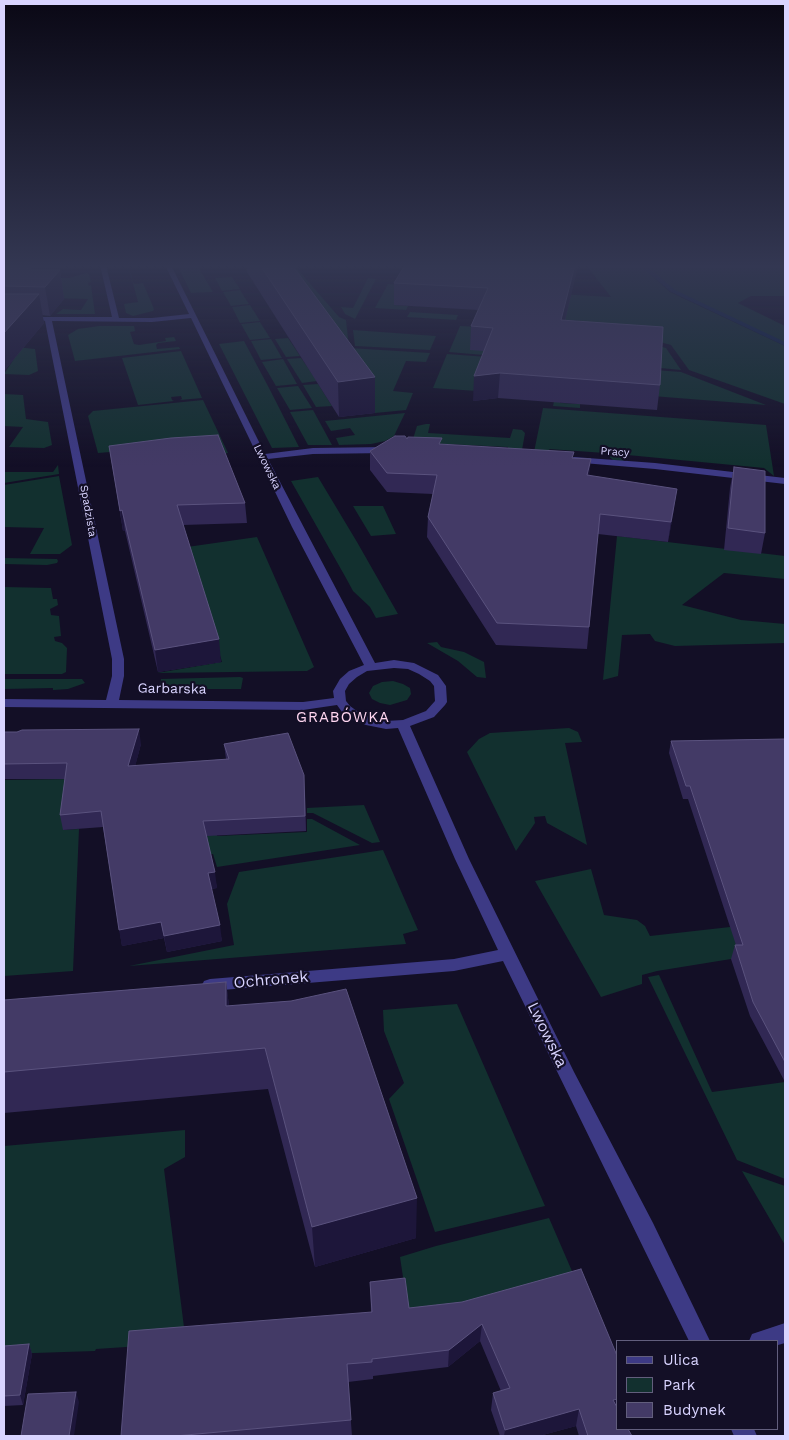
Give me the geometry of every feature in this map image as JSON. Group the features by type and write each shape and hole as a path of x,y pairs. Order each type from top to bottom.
{"street":[{"name":"Spadzista","path":"51,332 118,659 118,676 112,703"},
{"name":"Lwowska","path":"200,332 308,548 371,666"},
{"path":"262,457 308,451 399,450"},
{"name":"Pracy","path":"566,460 655,466 785,481"},
{"path":"394,664 410,666 423,671 434,678 440,686 440,702 430,714 403,724 386,725 356,717 346,710 340,701 339,691 344,682 353,674 371,666 394,664"},
{"name":"Garbarska","path":"4,703 303,706 340,701"},
{"name":"Lwowska","path":"403,724 462,859 567,1076 646,1229 700,1340"},
{"name":"Ochronek","path":"196,986 454,965 508,954"},
{"path":"762,1340 785,1333"}],"green space":[{"path":"73,332 130,332 134,344 139,345 166,341 165,338 174,337 176,341 158,343 156,345 157,349 179,347 180,349 75,361 68,335"},
{"path":"246,332 266,332 270,338 250,340"},
{"path":"319,332 347,332 349,348 430,353 426,362 406,361 393,391 413,393 406,410 375,413"},
{"path":"353,332 436,336 430,350 355,346"},
{"path":"457,332 610,332 666,348 681,370 486,351 484,355 449,352"},
{"path":"623,332 756,332 785,346 785,404 689,370 671,345"},
{"path":"762,332 785,332 785,343"},
{"path":"288,338 300,356 286,357 275,339"},
{"path":"271,339 282,358 261,360 251,341"},
{"path":"244,341 299,447 272,448 219,344"},
{"path":"16,347 35,349 38,371 29,375 4,374 14,359"},
{"path":"181,351 202,398 180,400 182,399 181,396 171,397 174,401 138,405 122,358"},
{"path":"447,354 555,362 477,391 433,388"},
{"path":"301,358 317,381 302,383 287,359"},
{"path":"283,359 297,384 276,386 262,362"},
{"path":"562,363 681,372 766,405 564,389 560,403 580,404 580,408 553,406"},
{"path":"318,384 332,406 316,407 303,385"},
{"path":"298,386 312,408 290,410 277,388"},
{"path":"4,394 23,395 26,419 48,422 52,445 44,448 9,447 23,427 4,426"},
{"path":"203,400 228,453 223,454 205,444 98,453 88,416 93,411"},
{"path":"543,408 766,425 774,476 764,468 617,454 624,461 613,460 605,453 549,449 554,456 534,452"},
{"path":"313,410 332,445 308,445 290,412"},
{"path":"405,413 394,436 385,441 371,444 339,445 336,438 355,435 350,428 331,431 325,421"},
{"path":"430,424 428,433 510,438 513,429 522,430 525,433 522,450 508,453 508,447 424,443 413,439 417,426"},
{"path":"58,465 59,474 4,483 4,472 53,472"},
{"path":"59,476 72,545 60,554 30,554 44,528 4,527 4,485"},
{"path":"318,477 398,614 376,618 370,607 353,591 291,481"},
{"path":"353,506 383,506 396,534 371,536"},
{"path":"617,536 785,556 785,579 724,573 682,605 741,620 785,624 785,643 675,646 655,641 650,634 622,635 618,676 603,680"},
{"path":"257,537 314,667 307,671 157,673 222,662 187,547"},
{"path":"4,558 57,559 58,561 57,563 47,565 4,564"},
{"path":"4,587 51,588 53,599 57,599 58,605 50,609 51,615 59,616 61,636 54,637 55,641 62,643 67,648 66,672 62,674 4,674"},
{"path":"437,642 441,647 464,652 484,662 486,678 477,677 458,661 427,643"},
{"path":"243,678 241,689 160,687 161,679"},
{"path":"4,679 82,679 85,683 68,689 4,689"},
{"path":"393,681 410,688 411,694 407,700 390,705 372,699 369,693 373,686 382,682"},
{"path":"569,728 578,732 582,742 565,743 587,845 547,823 545,816 534,817 535,823 516,851 467,752 479,739 490,733"},
{"path":"75,779 64,819 63,830 79,829 73,971 4,976 4,780"},
{"path":"364,805 380,842 372,843 313,813 307,813 307,808"},
{"path":"307,819 312,819 360,845 217,867 213,854 207,855 198,825 217,824 217,836 307,832"},
{"path":"383,850 418,930 403,934 406,944 129,966 234,945 227,904 239,872"},
{"path":"591,869 604,915 637,920 645,926 650,936 730,927 785,958 731,959 657,971 642,975 642,984 601,997 535,881"},
{"path":"659,975 712,1092 785,1082 785,1179 737,1160 648,977"},
{"path":"457,1004 545,1206 435,1232 389,1099 404,1083 384,1031 383,1010"},
{"path":"185,1130 185,1157 164,1169 186,1343 96,1349 95,1351 4,1354 4,1146"},
{"path":"742,1171 785,1186 785,1245"},
{"path":"549,1218 578,1285 410,1324 400,1257 436,1246"}],"building":[{"path":"305,332 342,332 375,377 338,382"},
{"path":"491,332 663,332 660,385 500,373 474,376"},
{"path":"218,435 245,503 177,505 219,639 155,650 122,510 120,511 109,446 171,438"},
{"path":"395,436 405,436 407,439 408,437 442,438 439,444 574,452 572,458 591,459 587,475 677,489 671,522 600,514 589,627 497,623 428,517 437,475 387,473 370,451"},
{"path":"734,467 765,471 765,533 728,528"},
{"path":"139,729 128,766 229,759 224,744 288,733 304,775 305,816 203,821 215,872 208,873 220,925 164,936 161,922 119,930 101,811 60,815 67,763 4,764 4,732 22,730"},
{"path":"785,739 785,1062 753,1002 735,945 743,945 690,786 686,786 671,741"},
{"path":"226,982 226,1006 291,1001 346,989 417,1198 312,1227 265,1048 4,1072 4,1000"},
{"path":"581,1269 616,1353 616,1399 613,1400 616,1405 616,1430 629,1430 632,1436 588,1436 579,1409 505,1430 493,1393 510,1388 482,1324 449,1350 372,1359 372,1362 347,1364 351,1420 175,1436 121,1436 129,1331 372,1312 370,1282 405,1278 409,1308 462,1302"},
{"path":"29,1344 20,1395 4,1396 4,1346"},
{"path":"76,1392 69,1436 21,1436 28,1394"}],"waterway":[{"path":"760,332 785,344"}],"district":[{"name":"GRABÓWKA","path":"343,718"}]}
